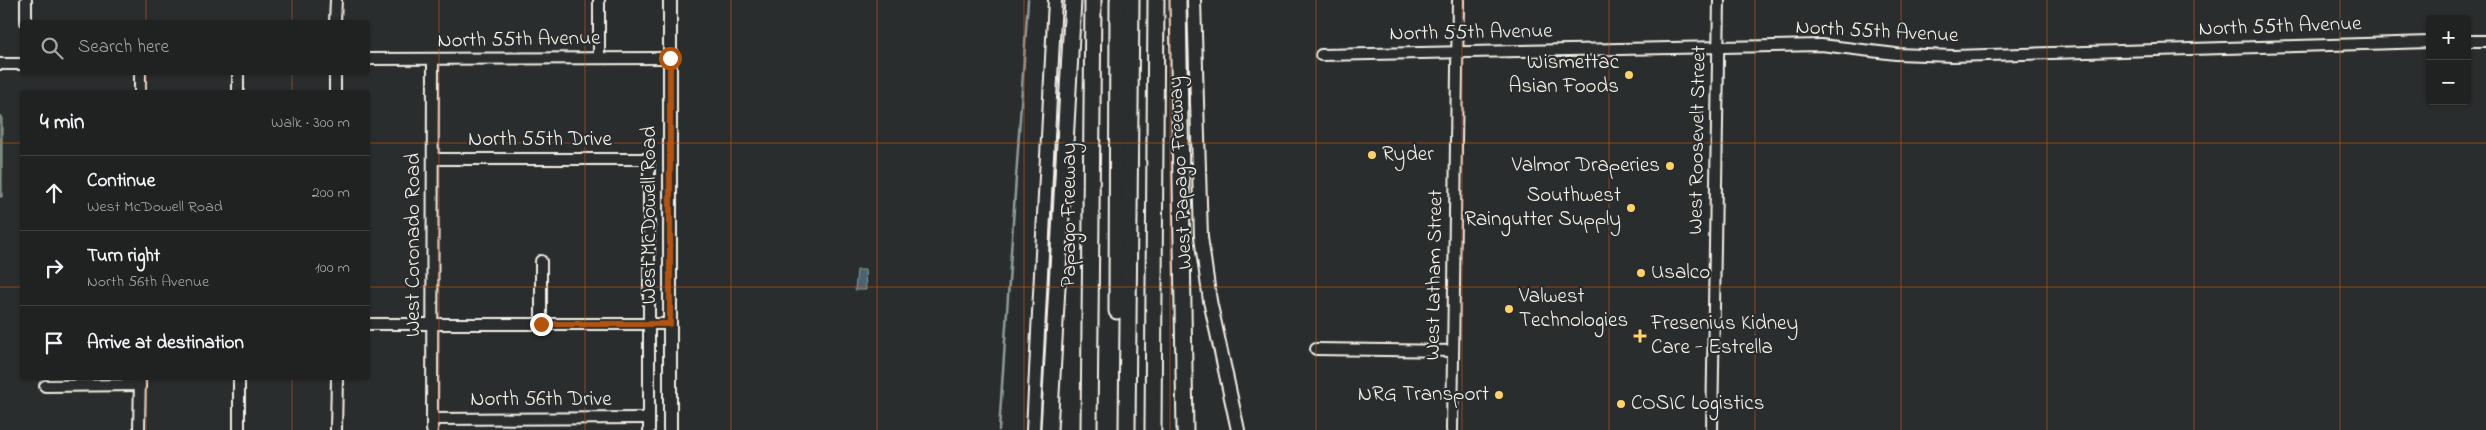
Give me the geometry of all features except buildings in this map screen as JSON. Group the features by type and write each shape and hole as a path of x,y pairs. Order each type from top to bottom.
{"highway":[{"path":"1049,430 1073,0"},
{"name":"Papago Freeway","path":"1089,430 1093,0"},
{"path":"1117,430 1118,0"},
{"path":"1127,430 1131,0"},
{"path":"1153,430 1156,0"},
{"path":"1178,0 1185,430"}],"main road":[{"name":"West McDowell Road","path":"670,0 670,430"},
{"path":"1033,430 1055,0"},
{"name":"West Papago Freeway","path":"1194,0 1200,237 1210,301 1238,430"}],"street":[{"path":"26,0 26,20"},
{"path":"336,0 336,20"},
{"path":"599,0 599,58"},
{"name":"West Latham Street","path":"1452,430 1458,0"},
{"name":"West Roosevelt Street","path":"1712,430 1719,0"},
{"path":"2471,41 2486,41"},
{"name":"North 55th Avenue","path":"1322,55 1820,45 1896,54 1953,56 2426,42"},
{"name":"North 55th Avenue","path":"370,59 670,58"},
{"name":"West Coronado Road","path":"432,430 433,60"},
{"path":"0,64 20,64"},
{"path":"140,75 140,90"},
{"path":"238,75 238,90"},
{"path":"335,75 335,90"},
{"name":"North 55th Drive","path":"433,159 647,159"},
{"name":"West McDowell Road","path":"647,159 649,166 649,430"},
{"path":"541,261 541,324"},
{"path":"370,324 670,324"},
{"path":"1316,349 1453,351"},
{"path":"239,380 239,430"},
{"path":"336,430 337,380"},
{"path":"45,386 140,381 140,430"},
{"name":"North 56th Drive","path":"432,419 649,418"}],"green space":[{"path":"0,115 2,116 2,197 0,197"}],"water":[{"path":"857,270 865,270 866,290 855,290"}],"waterway":[{"path":"999,430 1028,0"}],"place":[{"name":"Wismettac Asian Foods","path":"1629,75"},
{"name":"Ryder","path":"1372,155"},
{"name":"Valmor Draperies","path":"1670,166"},
{"name":"Southwest Raingutter Supply","path":"1631,208"},
{"name":"Usalco","path":"1641,273"},
{"name":"Valwest Technologies","path":"1509,309"},
{"name":"Fresenius Kidney Care - Estrella","path":"1640,336"},
{"name":"NRG Transport","path":"1499,395"},
{"name":"COSIC Logistics","path":"1621,404"}],"route":[{"path":"541,324 670,324 670,58"}]}
